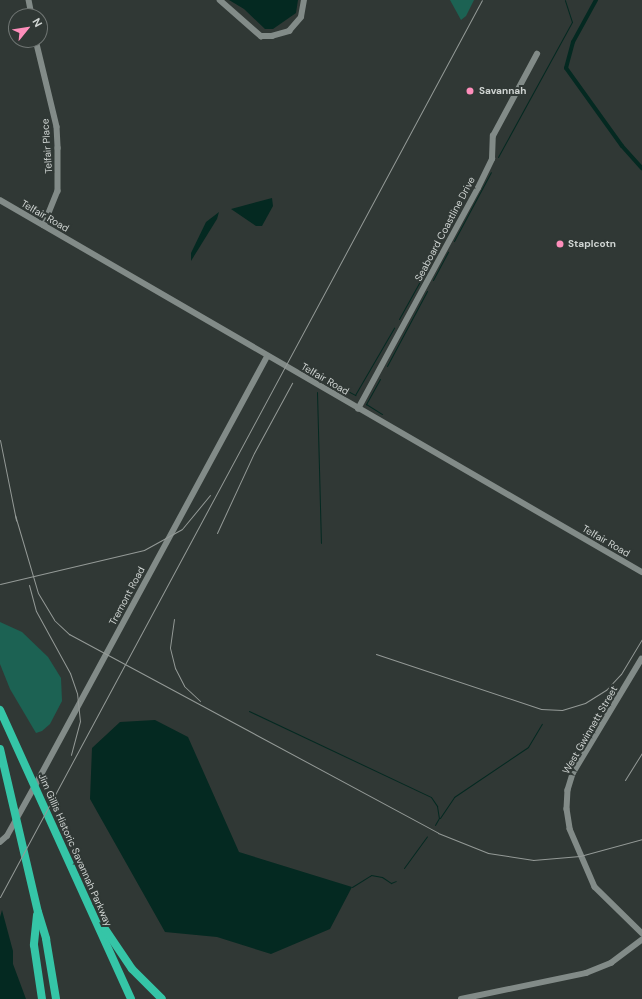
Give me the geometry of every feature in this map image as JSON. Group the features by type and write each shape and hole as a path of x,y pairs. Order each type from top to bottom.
{"highway":[{"name":"Jim Gillis Historic Savannah Parkway","path":"0,710 131,999"},
{"path":"0,749 32,879 38,912 46,940 56,999"},
{"path":"86,899 132,969 162,999"},
{"path":"38,912 34,946 42,999"}],"street":[{"path":"220,0 261,36 272,36 289,31 301,17 304,0"},
{"name":"Telfair Place","path":"38,48 55,120 58,148 58,191 44,225"},
{"name":"Seaboard Coastline Drive","path":"358,409 478,188 492,159 493,136 537,54"},
{"name":"Telfair Road","path":"0,200 358,409 642,572"},
{"name":"Tremont Road","path":"0,842 7,836 36,784 267,356"},
{"name":"West Gwinnett Street","path":"642,658 573,774 568,790 567,809 570,829 595,887 642,933"},
{"path":"461,999 586,973 611,963 642,940"}],"shaded area":[{"path":"229,0 298,0 296,13 273,29 265,29 244,9"},
{"path":"450,0 474,0 466,16 461,20"},
{"path":"272,198 273,206 262,226 256,226 231,209"},
{"path":"219,212 217,219 191,261 191,253 206,222"},
{"path":"0,622 22,632 48,657 61,678 62,701 50,724 42,731 36,733 10,689 0,664"},
{"path":"155,720 188,737 239,852 352,887 330,929 271,954 217,937 165,932 90,799 92,748 120,722"},
{"path":"2,910 13,951 13,964 26,999 0,999 0,917"}],"waterway":[{"path":"498,157 572,22 565,0"},
{"path":"596,0 573,42 566,68 622,146 642,168"},
{"path":"454,241 491,172"},
{"path":"444,237 450,225"},
{"path":"399,319 438,249"},
{"path":"433,280 448,252"},
{"path":"387,366 427,291"},
{"path":"307,369 355,395 394,328"},
{"path":"380,379 366,404 382,414"},
{"path":"317,392 321,543"},
{"path":"249,711 431,797 437,806 439,818 435,825"},
{"path":"440,818 454,797 528,747 542,724"},
{"path":"404,868 427,836"},
{"path":"352,887 371,875 382,877 391,883 396,881"}],"railway":[{"path":"0,897 482,0"},
{"path":"217,533 254,453 292,383"},
{"path":"0,440 16,520"},
{"path":"0,584 144,550 182,529 210,495"},
{"path":"15,515 38,593 54,620 69,634 438,833 488,853 533,860 580,856 642,839"},
{"path":"29,585 36,611 70,673 77,693 80,721 71,755"},
{"path":"174,619 170,648 175,668 184,686 200,701"},
{"path":"376,654 541,709 562,710 585,703 606,690 621,674 642,639"},
{"path":"625,780 642,753"}],"place":[{"name":"Savannah","path":"470,91"},
{"name":"Staplcotn","path":"560,244"}]}
